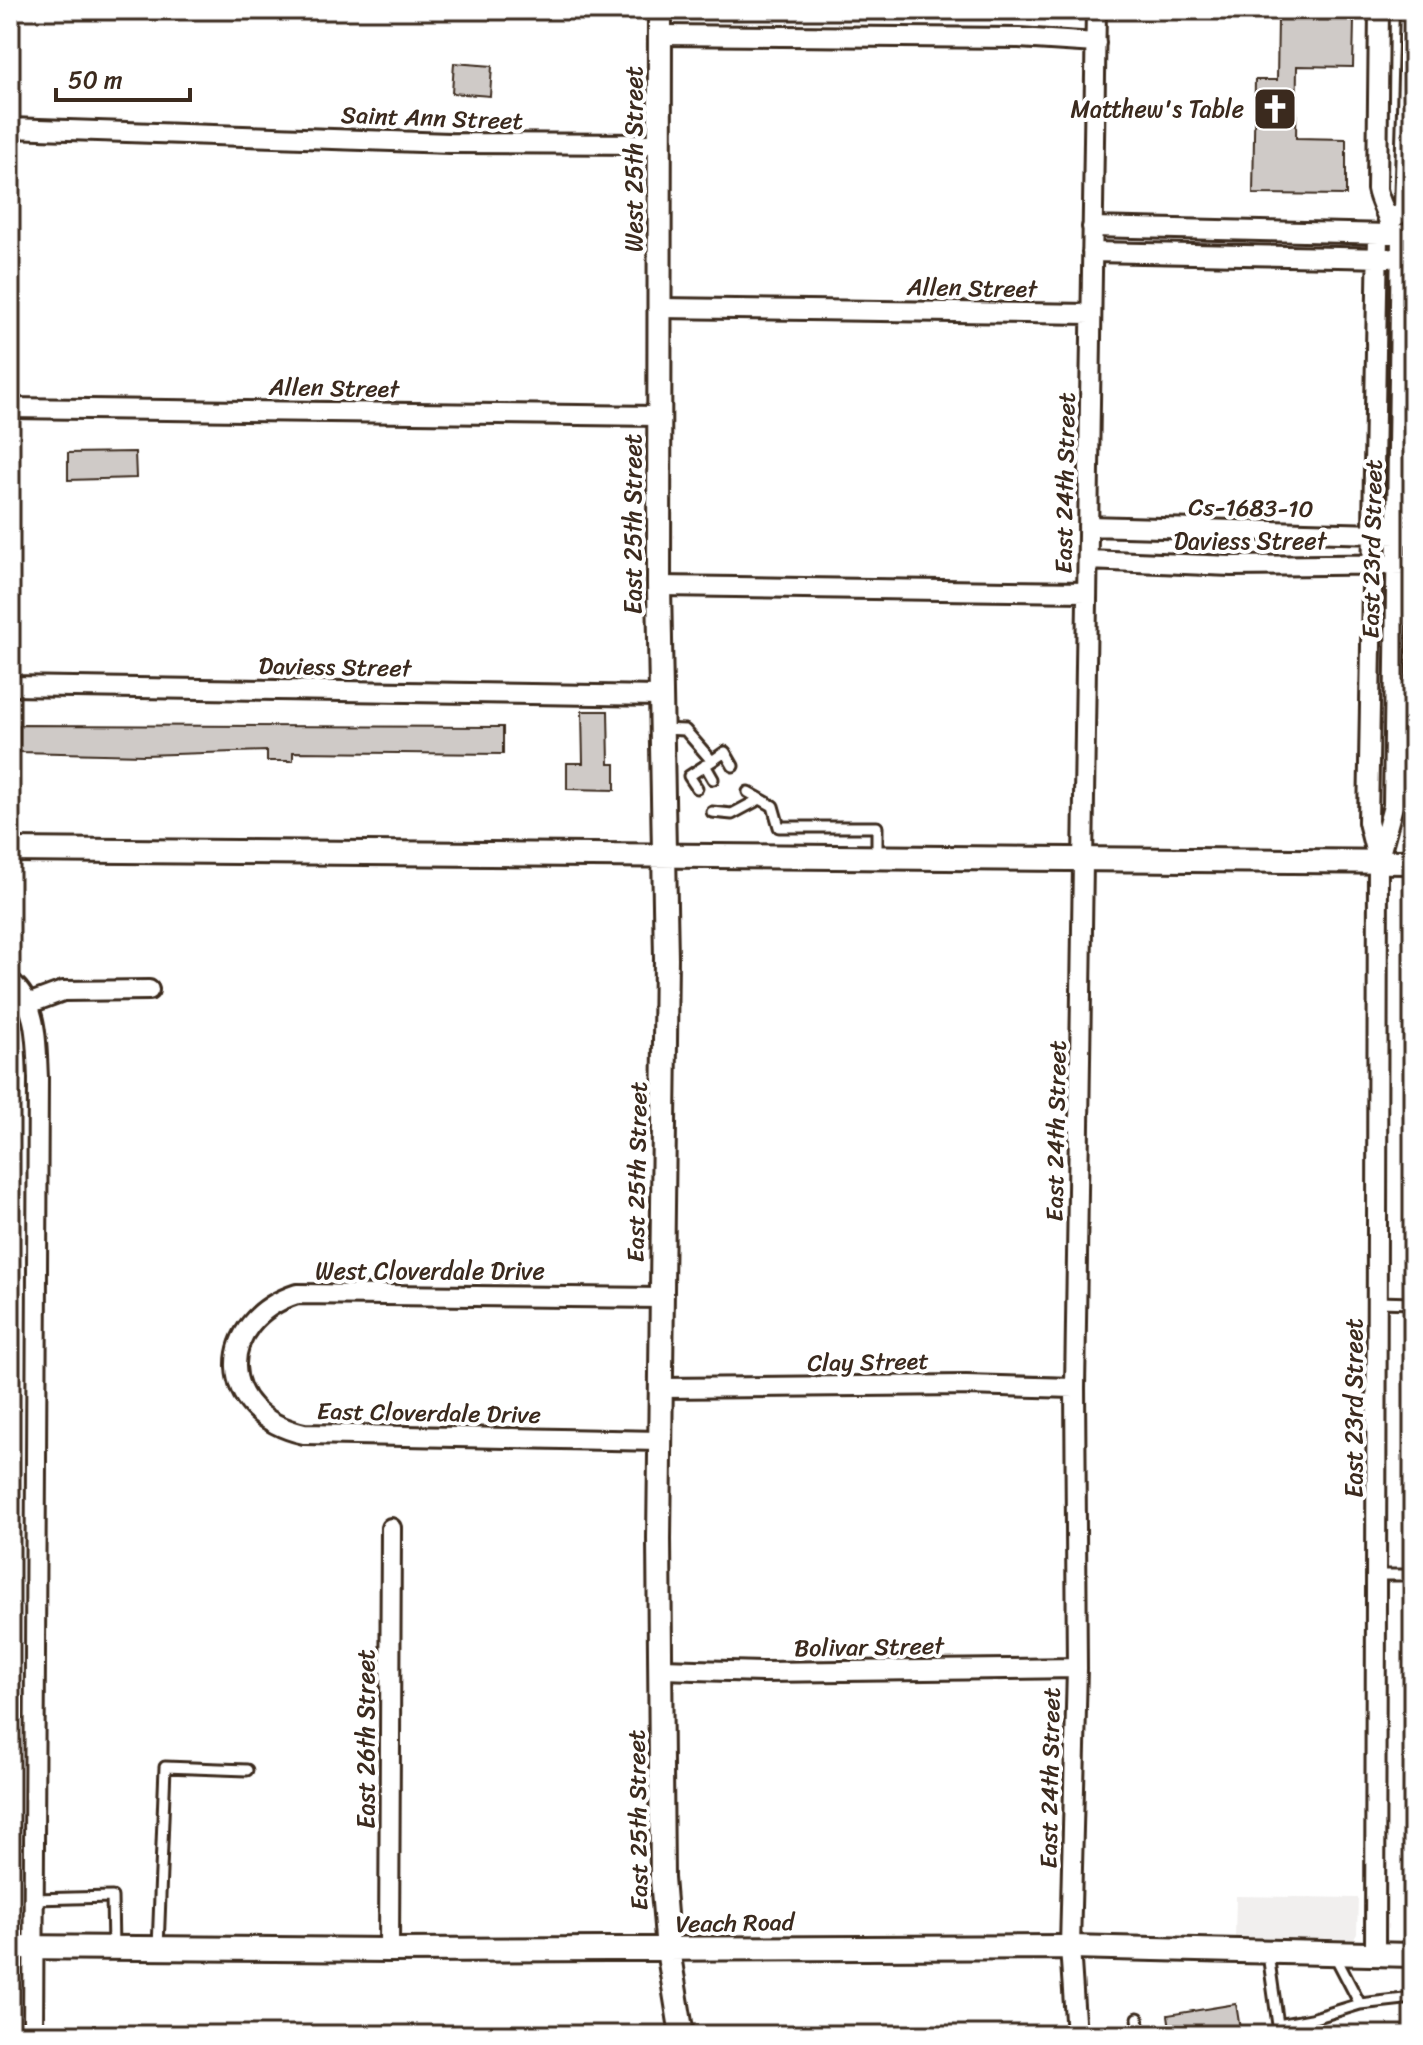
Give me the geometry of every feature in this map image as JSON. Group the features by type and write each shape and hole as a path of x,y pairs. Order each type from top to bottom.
{"street":[{"name":"West 25th Street","path":"660,10 660,308"},
{"name":"East 24th Street","path":"1076,2035 1070,1947 1077,1668 1075,1388 1096,10"},
{"path":"1379,10 1377,189 1381,209 1395,231"},
{"path":"1395,231 1404,210 1410,10"},
{"path":"660,35 1019,38 1096,43"},
{"name":"Saint Ann Street","path":"10,128 450,143 661,144"},
{"path":"1092,227 1395,231"},
{"name":"East 23rd Street","path":"1375,1954 1378,862 1368,822 1378,257 1395,231"},
{"name":"East 23rd Street","path":"1378,862 1393,806 1406,535 1407,258 1395,231"},
{"path":"1092,252 1407,258"},
{"name":"Allen Street","path":"660,308 1091,314"},
{"name":"East 25th Street","path":"660,308 659,586 664,853 660,1441 662,1878 668,1950 682,2035"},
{"name":"Allen Street","path":"10,408 658,416"},
{"name":"Cs-1683-10","path":"1088,526 1406,535"},
{"name":"Daviess Street","path":"1088,560 1215,566 1405,564"},
{"path":"659,586 1087,592"},
{"name":"Daviess Street","path":"10,686 660,696"},
{"path":"10,850 664,853 1413,862"},
{"path":"10,981 28,1004 35,1025 38,1078 33,1899 21,1948 33,2035"},
{"path":"28,1004 63,991 149,990"},
{"name":"West Cloverdale Drive","path":"237,1365 242,1340 253,1320 278,1300 297,1294 662,1298"},
{"name":"East Cloverdale Drive","path":"237,1365 238,1381 254,1412 267,1422 304,1434 660,1441"},
{"name":"Clay Street","path":"661,1388 966,1385 1075,1388"},
{"name":"East 26th Street","path":"389,1950 391,1528"},
{"name":"Bolivar Street","path":"662,1669 762,1672 1077,1668"},
{"name":"Veach Road","path":"21,1948 668,1950 1070,1947 1413,1955"}],"lane":[{"path":"661,729 685,730 708,763 713,779"},
{"path":"697,788 689,776 725,752 733,766"},
{"path":"748,792 773,806 779,827 877,827 877,856"},
{"path":"712,812 732,814 760,799"},
{"path":"727,803 741,809"},
{"path":"1378,1302 1413,1303"},
{"path":"1377,1575 1413,1575"},
{"path":"158,1948 165,1767 247,1770"},
{"path":"33,1899 112,1897 113,1948"},
{"path":"1267,1951 1279,2030 1360,2004 1413,1998"},
{"path":"1334,1953 1360,2004"},
{"path":"1138,2018 1140,2035"},
{"path":"1305,2035 1305,2025 1311,2019"}],"shaded area":[{"path":"1236,1896 1358,1898 1357,1934 1354,1939 1235,1938"}],"building":[{"name":"Matthew's Table","path":"1278,19 1354,20 1353,67 1297,66 1296,138 1346,139 1346,195 1253,194 1255,80 1277,80"},
{"path":"454,63 492,66 490,96 452,93"},
{"path":"135,452 136,478 68,480 68,453"},
{"path":"582,711 608,711 609,764 615,764 615,790 567,789 567,763 583,763"},
{"path":"20,725 503,727 503,754 293,752 293,761 267,761 267,751 144,755 20,752"},
{"path":"1236,2004 1241,2035 1171,2035 1168,2015"}],"place":[{"name":"Matthew's Table","path":"1275,109"}]}
